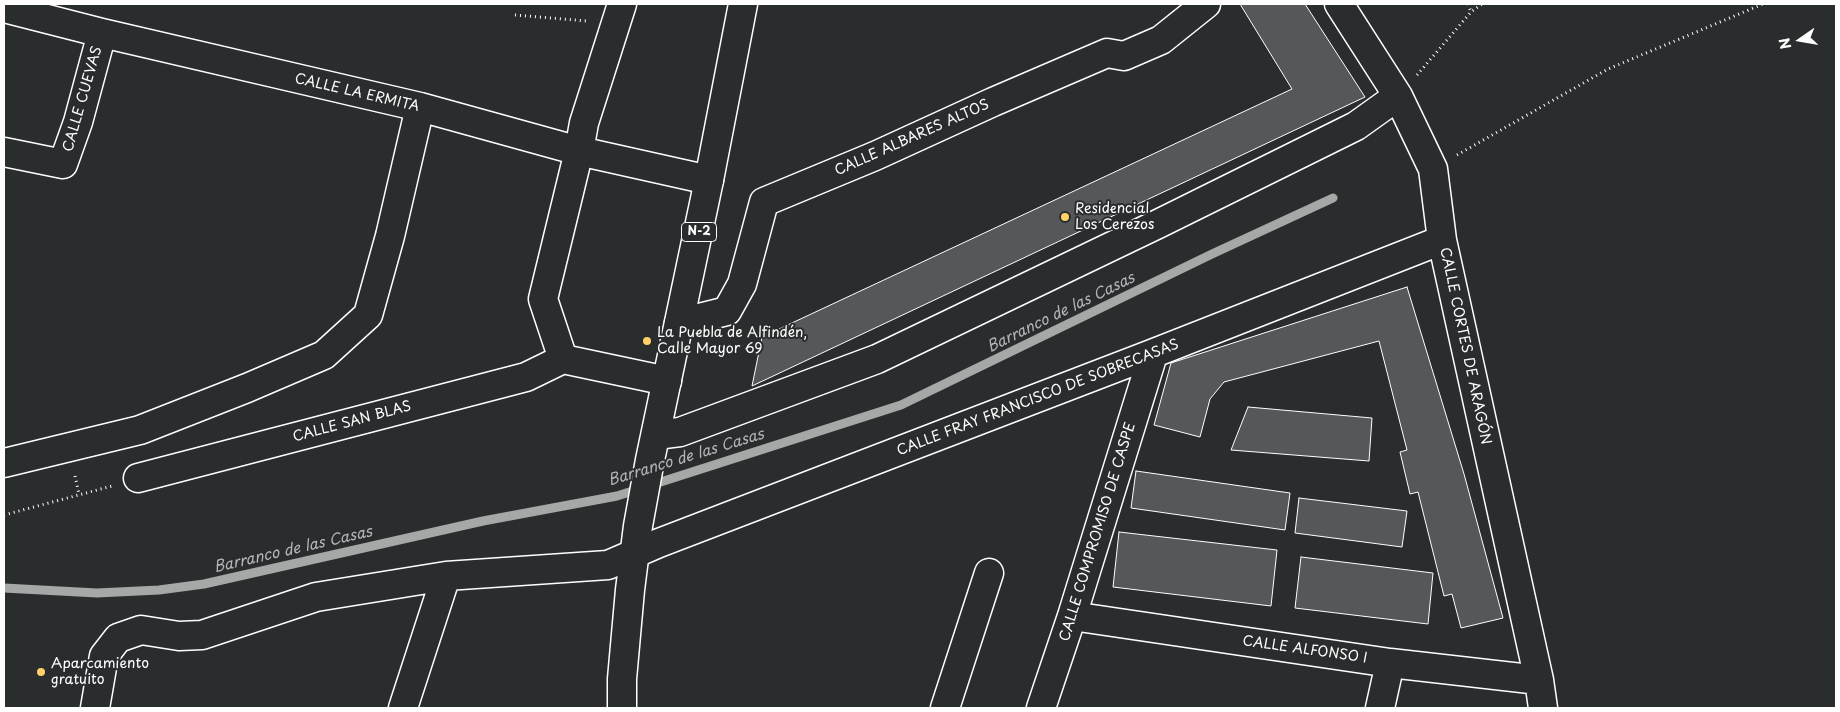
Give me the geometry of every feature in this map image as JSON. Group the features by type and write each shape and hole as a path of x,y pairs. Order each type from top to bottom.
{"main road":[{"name":"N-2","path":"622,708 622,679 638,526 743,4"},
{"name":"CALLE ALBARES ALTOS","path":"679,323 727,311 742,284 764,202 875,156 1107,53 1124,56 1161,40 1206,4"},
{"name":"CALLE CORTES DE ARAGÓN","path":"1338,4 1398,96 1433,169 1442,240 1539,680 1543,708"},
{"name":"CALLE LA ERMITA","path":"4,8 102,33 420,107 580,151 709,180"},
{"path":"619,13 584,123 580,151 544,300 563,359 667,381"},
{"name":"CALLE CUEVAS","path":"4,152 63,164 78,122 102,33"},
{"path":"653,448 680,432 878,359 1356,126 1398,96"},
{"path":"4,463 140,430 324,355 368,315 390,236 420,107"},
{"name":"CALLE FRAY FRANCISCO DE SOBRECASAS","path":"95,708 104,656 118,638 141,630 179,636 202,635 316,597 446,576 608,565 668,540 1149,356 1442,240"},
{"name":"CALLE COMPROMISO DE CASPE","path":"1041,708 1072,616 1151,361 1149,356"},
{"name":"CALLE SAN BLAS","path":"138,478 526,377 563,359"},
{"path":"952,706 989,574"},
{"path":"403,708 446,576"},
{"name":"CALLE ALFONSO I","path":"1072,616 1390,663 1539,680"},
{"path":"1380,708 1390,663"}],"path":[{"path":"1468,4 1470,12"},
{"path":"1398,96 1470,12 1482,4"},
{"path":"1433,169 1608,69 1763,4"},
{"path":"515,15 619,13"},
{"path":"4,515 138,478"}],"building":[{"name":"Residencial Los Cerezos","path":"1240,4 1305,4 1365,97 752,386 762,337 1292,89"},
{"path":"1407,287 1464,474 1503,618 1461,628 1452,594 1444,596 1418,492 1410,494 1400,452 1407,450 1379,341 1224,382 1210,399 1200,437 1154,425 1171,363"},
{"path":"1248,407 1372,418 1369,461 1231,450"},
{"path":"1136,471 1290,493 1285,530 1131,508"},
{"path":"1299,498 1407,511 1402,547 1295,533"},
{"path":"1119,532 1277,550 1271,606 1113,587"},
{"path":"1301,557 1433,573 1428,624 1295,608"}],"waterway":[{"name":"Barranco de las Casas","path":"4,588 97,593 159,590 204,584 483,521 617,496 901,405 1212,254 1333,198"}],"place":[{"name":"Residencial Los Cerezos","path":"1065,217"},
{"name":"La Puebla de Alfindén, Calle Mayor 69","path":"647,341"},
{"name":"Aparcamiento gratuito","path":"41,672"}]}
